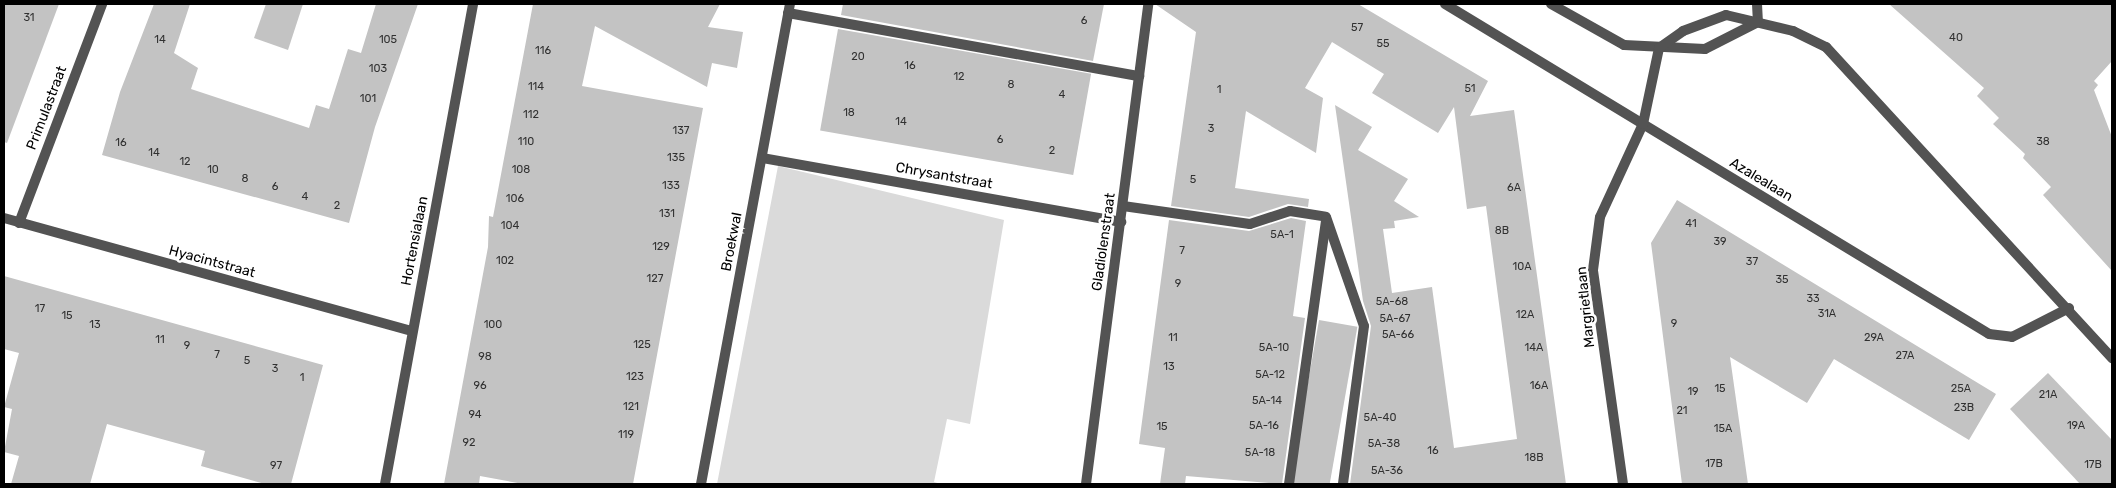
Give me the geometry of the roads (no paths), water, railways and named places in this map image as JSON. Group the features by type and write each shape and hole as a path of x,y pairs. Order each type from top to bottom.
{"street":[{"name":"Primulastraat","path":"19,222 102,4"},
{"name":"Hortensialaan","path":"385,484 473,4"},
{"name":"Gladiolenstraat","path":"1086,484 1148,4"},
{"name":"Azalealaan","path":"1445,4 1988,334 2012,336 2069,308"},
{"path":"1551,4 1624,46 1705,49 1758,22"},
{"path":"1757,4 1758,22"},
{"path":"789,9 1138,76"},
{"name":"Broekwal","path":"701,484 789,9"},
{"path":"1659,48 1683,31 1726,15 1793,31 1826,47 2069,308 2112,358"},
{"name":"Margrietlaan","path":"1623,484 1593,270 1600,216 1643,124 1659,48"},
{"name":"Chrysantstraat","path":"762,158 1121,222"},
{"path":"1123,206 1250,224 1290,210 1326,217"},
{"path":"1289,484 1326,217"},
{"path":"1326,217 1364,326 1343,484"},
{"name":"Hyacintstraat","path":"4,218 412,331"}]}
